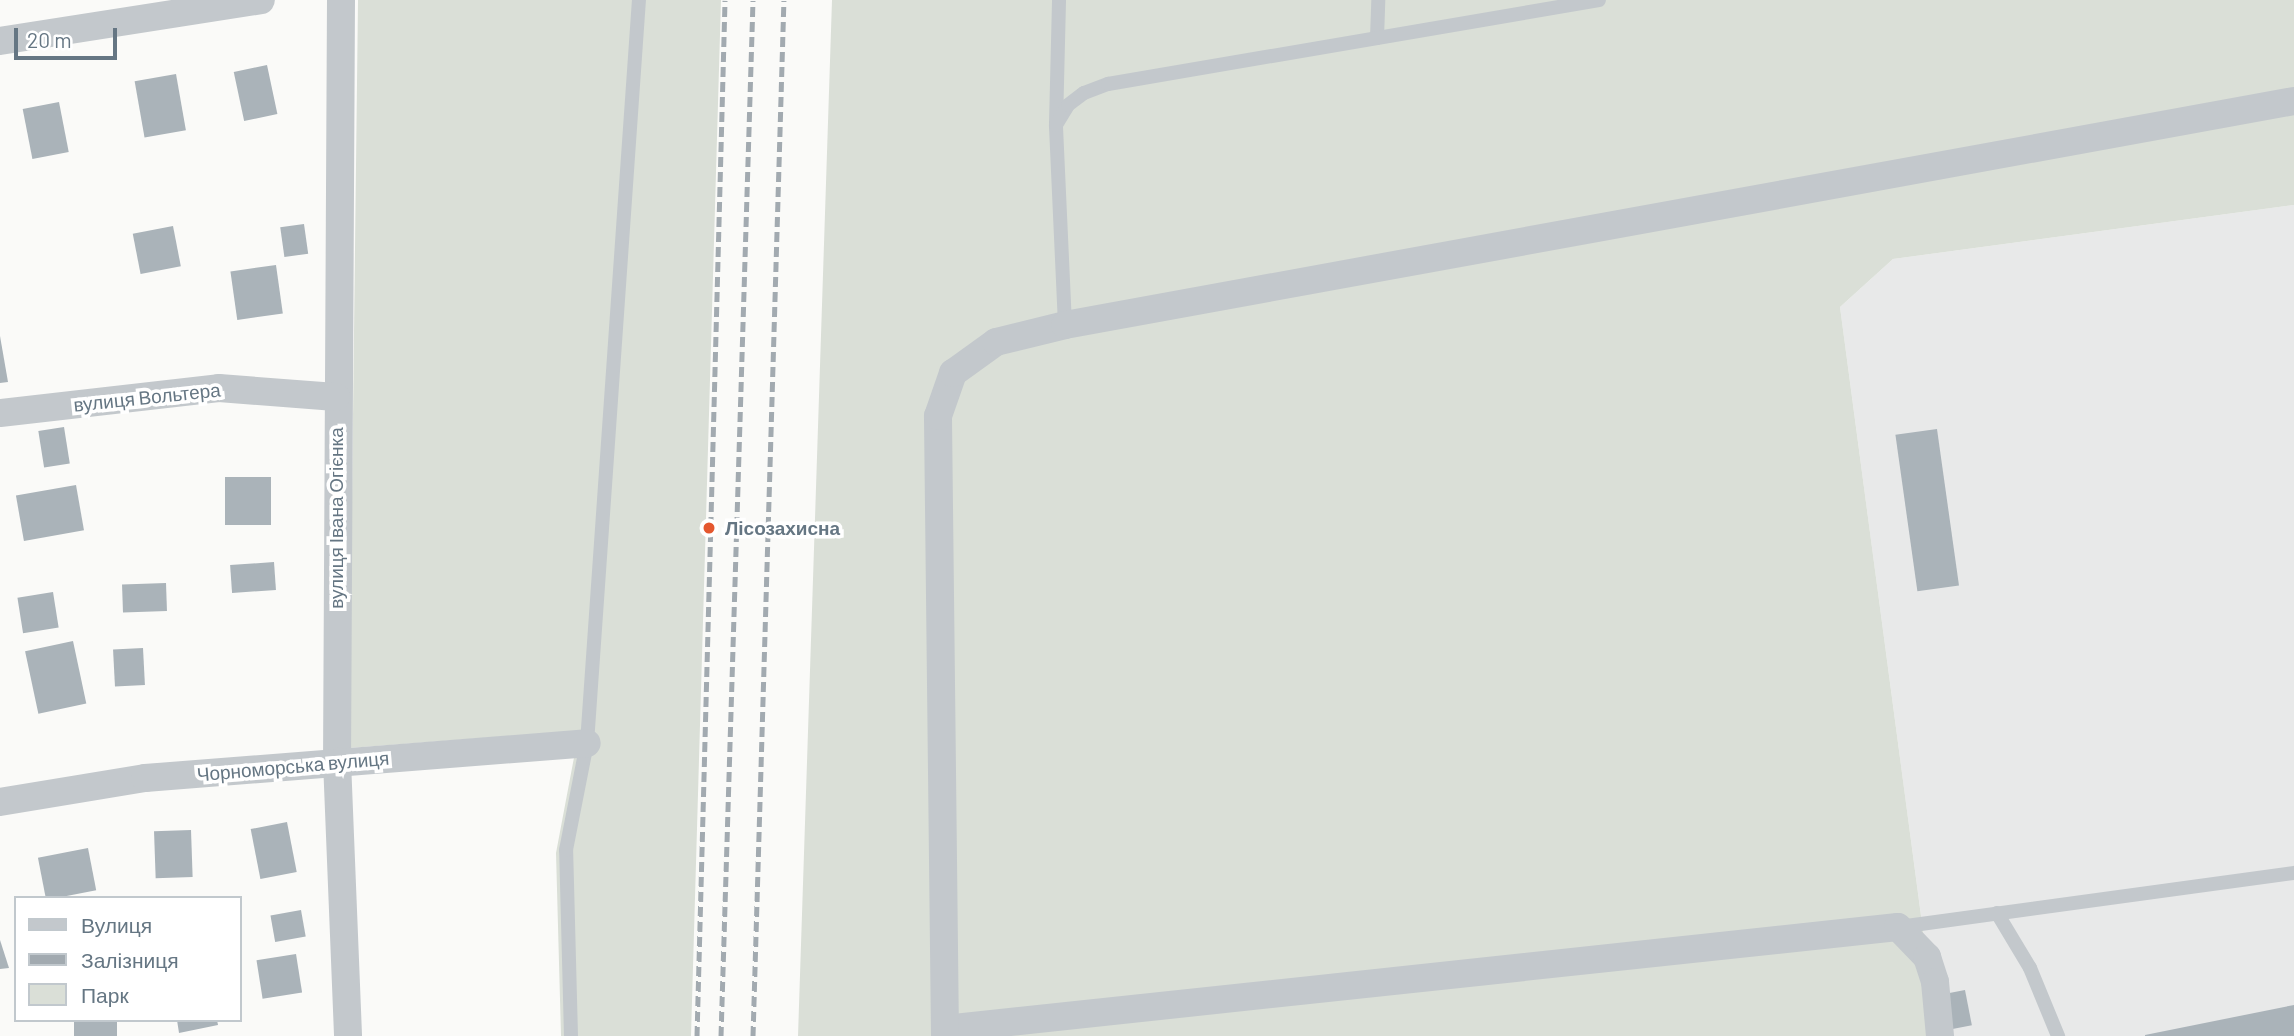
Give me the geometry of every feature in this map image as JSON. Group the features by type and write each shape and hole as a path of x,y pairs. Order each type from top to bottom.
{"street":[{"path":"0,41 261,0"},
{"name":"вулиця Івана Огієнка","path":"341,0 336,397 337,761 348,1036"},
{"path":"1940,1036 1935,982 1927,957 1898,927 945,1032 938,416 953,373 996,342 1065,325 2294,101"},
{"name":"вулиця Вольтера","path":"0,413 219,388 336,397"},
{"name":"Чорноморська вулиця","path":"0,802 145,779 337,761 587,743"}],"lane":[{"path":"571,1036 566,850 587,743 639,0"},
{"path":"1059,0 1056,125 1065,325"},
{"path":"1377,38 1378,0"},
{"path":"1056,125 1068,104 1108,84 1377,38 1549,4 1600,0"},
{"path":"1898,927 2294,873"},
{"path":"1997,913 2030,968 2058,1036"}],"shaded area":[{"path":"2294,205 2294,1036 1937,1036 1840,307 1893,259"}],"green space":[{"path":"358,0 721,0 691,1036 561,1036 556,853 579,731 349,748"},
{"path":"832,0 2294,0 2294,205 1893,259 1840,307 1937,1036 798,1036"}],"building":[{"path":"267,65 277,114 244,121 234,72"},
{"path":"176,74 186,130 145,137 135,81"},
{"path":"59,102 69,152 32,159 23,109"},
{"path":"304,224 308,254 284,257 280,227"},
{"path":"173,226 181,266 141,274 133,234"},
{"path":"276,265 283,314 237,320 230,271"},
{"path":"0,336 8,382 0,383"},
{"path":"64,427 70,464 44,468 38,431"},
{"path":"1937,429 1959,585 1917,591 1895,435"},
{"path":"225,477 271,477 271,525 225,525"},
{"path":"76,485 84,530 24,541 16,496"},
{"path":"274,562 276,590 232,593 230,565"},
{"path":"166,583 167,611 123,613 122,585"},
{"path":"53,592 59,628 23,633 17,598"},
{"path":"73,641 86,704 38,714 25,651"},
{"path":"143,648 145,685 115,687 113,650"},
{"path":"287,822 297,872 260,879 251,829"},
{"path":"191,830 193,877 156,878 154,831"},
{"path":"88,848 96,890 66,896 45,896 38,858"},
{"path":"301,910 306,937 275,942 270,915"},
{"path":"0,940 9,968 0,969"},
{"path":"296,954 302,993 263,999 256,960"},
{"path":"1965,990 1972,1025 1943,1031 1937,996"},
{"path":"2294,1005 2294,1036 2145,1036 2145,1035"},
{"path":"74,1022 117,1022 117,1036 74,1036"},
{"path":"177,1022 217,1022 218,1025 179,1033"}],"railway":[{"path":"697,1036 725,0"},
{"path":"721,1036 753,0"},
{"path":"753,1036 784,0"}],"place":[{"name":"Лісозахисна","path":"709,528"}]}
